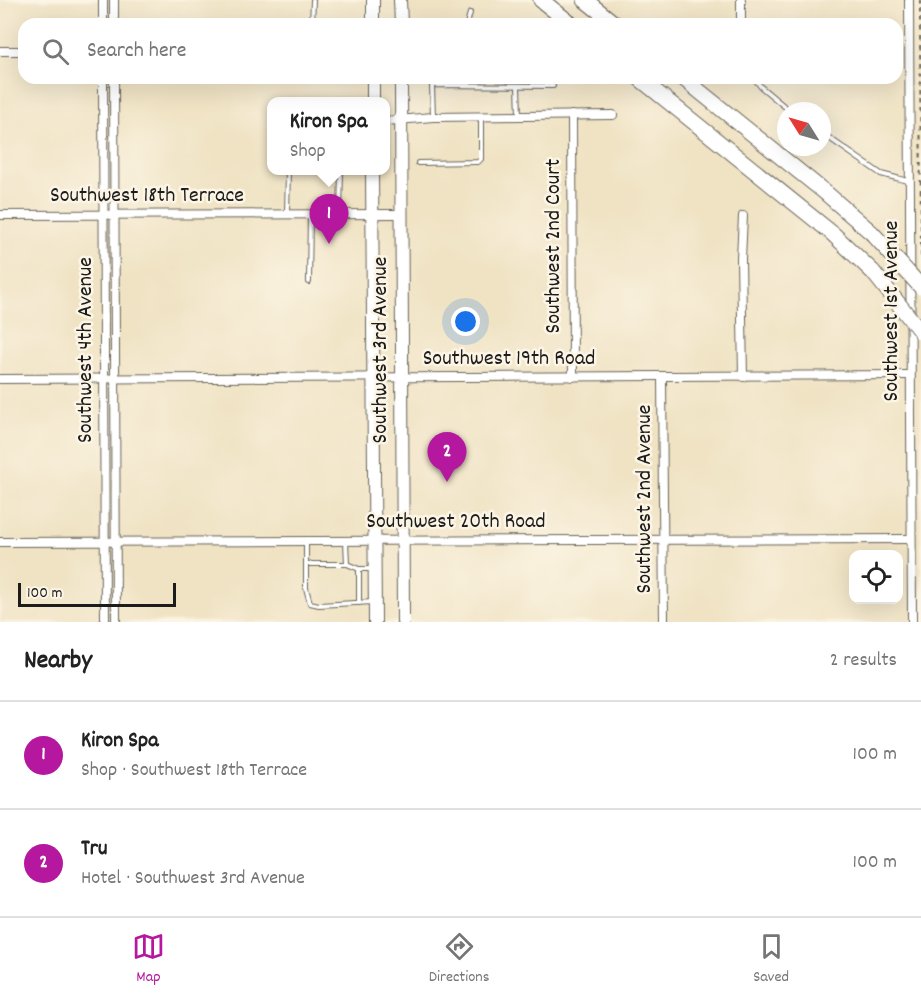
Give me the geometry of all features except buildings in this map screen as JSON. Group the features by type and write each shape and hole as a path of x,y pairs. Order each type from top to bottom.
{"highway":[{"path":"541,0 564,18"},
{"path":"585,0 608,18"},
{"path":"646,84 825,228 873,272 921,332"},
{"path":"690,84 872,233 921,287"}],"main road":[{"path":"373,0 373,18"},
{"path":"400,0 401,18"},
{"name":"Southwest 3rd Avenue","path":"401,84 403,622"},
{"name":"Southwest 3rd Avenue","path":"372,175 375,622"}],"street":[{"path":"103,0 103,18"},
{"path":"114,0 114,18"},
{"path":"741,0 741,18"},
{"name":"Southwest 1st Avenue","path":"909,0 912,622"},
{"path":"0,51 18,51"},
{"name":"Southwest 4th Avenue","path":"103,84 104,379 110,542 116,622"},
{"name":"Southwest 4th Avenue","path":"105,622 110,542 114,379 114,84"},
{"name":"Southwest 2nd Court","path":"572,115 573,377"},
{"path":"390,121 433,117 613,115"},
{"name":"Southwest 18th Terrace","path":"0,215 401,214"},
{"path":"743,216 741,259 743,377"},
{"name":"Southwest 19th Road","path":"0,380 910,375"},
{"name":"Southwest 2nd Avenue","path":"663,377 664,622"},
{"name":"Southwest 20th Road","path":"0,542 911,539"}],"lane":[{"path":"312,18 313,0"},
{"path":"469,18 471,13"},
{"path":"759,84 779,102"},
{"path":"433,117 432,86 553,86"},
{"path":"518,86 519,116"},
{"path":"418,163 478,162 481,159 481,117"},
{"path":"831,139 881,174 909,181"},
{"path":"287,214 288,175"},
{"path":"340,214 341,175"},
{"path":"309,282 310,214"},
{"path":"346,541 347,564"},
{"path":"306,542 306,588 310,603 319,605 375,602"},
{"path":"306,564 347,564 359,568 375,569"},
{"path":"359,568 359,603"}],"path":[{"path":"920,0 921,260"}],"place":[{"name":"Kiron Spa","path":"329,244"},
{"name":"Tru","path":"447,482"}]}
